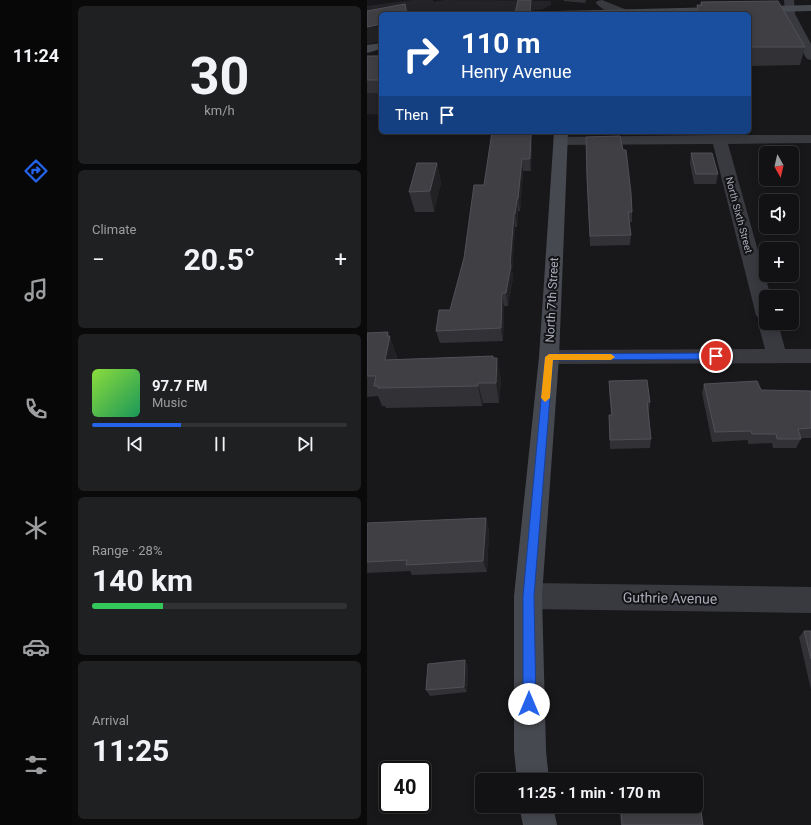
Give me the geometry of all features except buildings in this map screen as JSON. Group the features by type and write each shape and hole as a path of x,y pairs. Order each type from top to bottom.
{"street":[{"path":"587,12 602,2 607,7 623,12 789,4 811,8"},
{"path":"557,3 561,12"},
{"path":"789,4 790,14 811,56"},
{"path":"367,49 379,46"},
{"path":"561,137 719,140 811,139"},
{"name":"North 7th Street","path":"532,773 530,751 529,596 549,357 561,137"},
{"name":"North Sixth Street","path":"719,140 759,290"},
{"path":"770,330 777,356"},
{"path":"549,357 811,356"},
{"name":"Guthrie Avenue","path":"529,596 811,600"},
{"path":"537,813 540,825"}],"shaded area":[{"path":"413,0 433,0 434,2 444,0 551,1 551,5 543,9 520,12 379,12 379,41 367,44 367,6"},
{"path":"379,54 379,115 367,114 367,57"}],"slow traffic":[{"path":"545,398 549,357 611,357"}],"route":[{"path":"529,704 529,596 549,357 716,356"}]}
